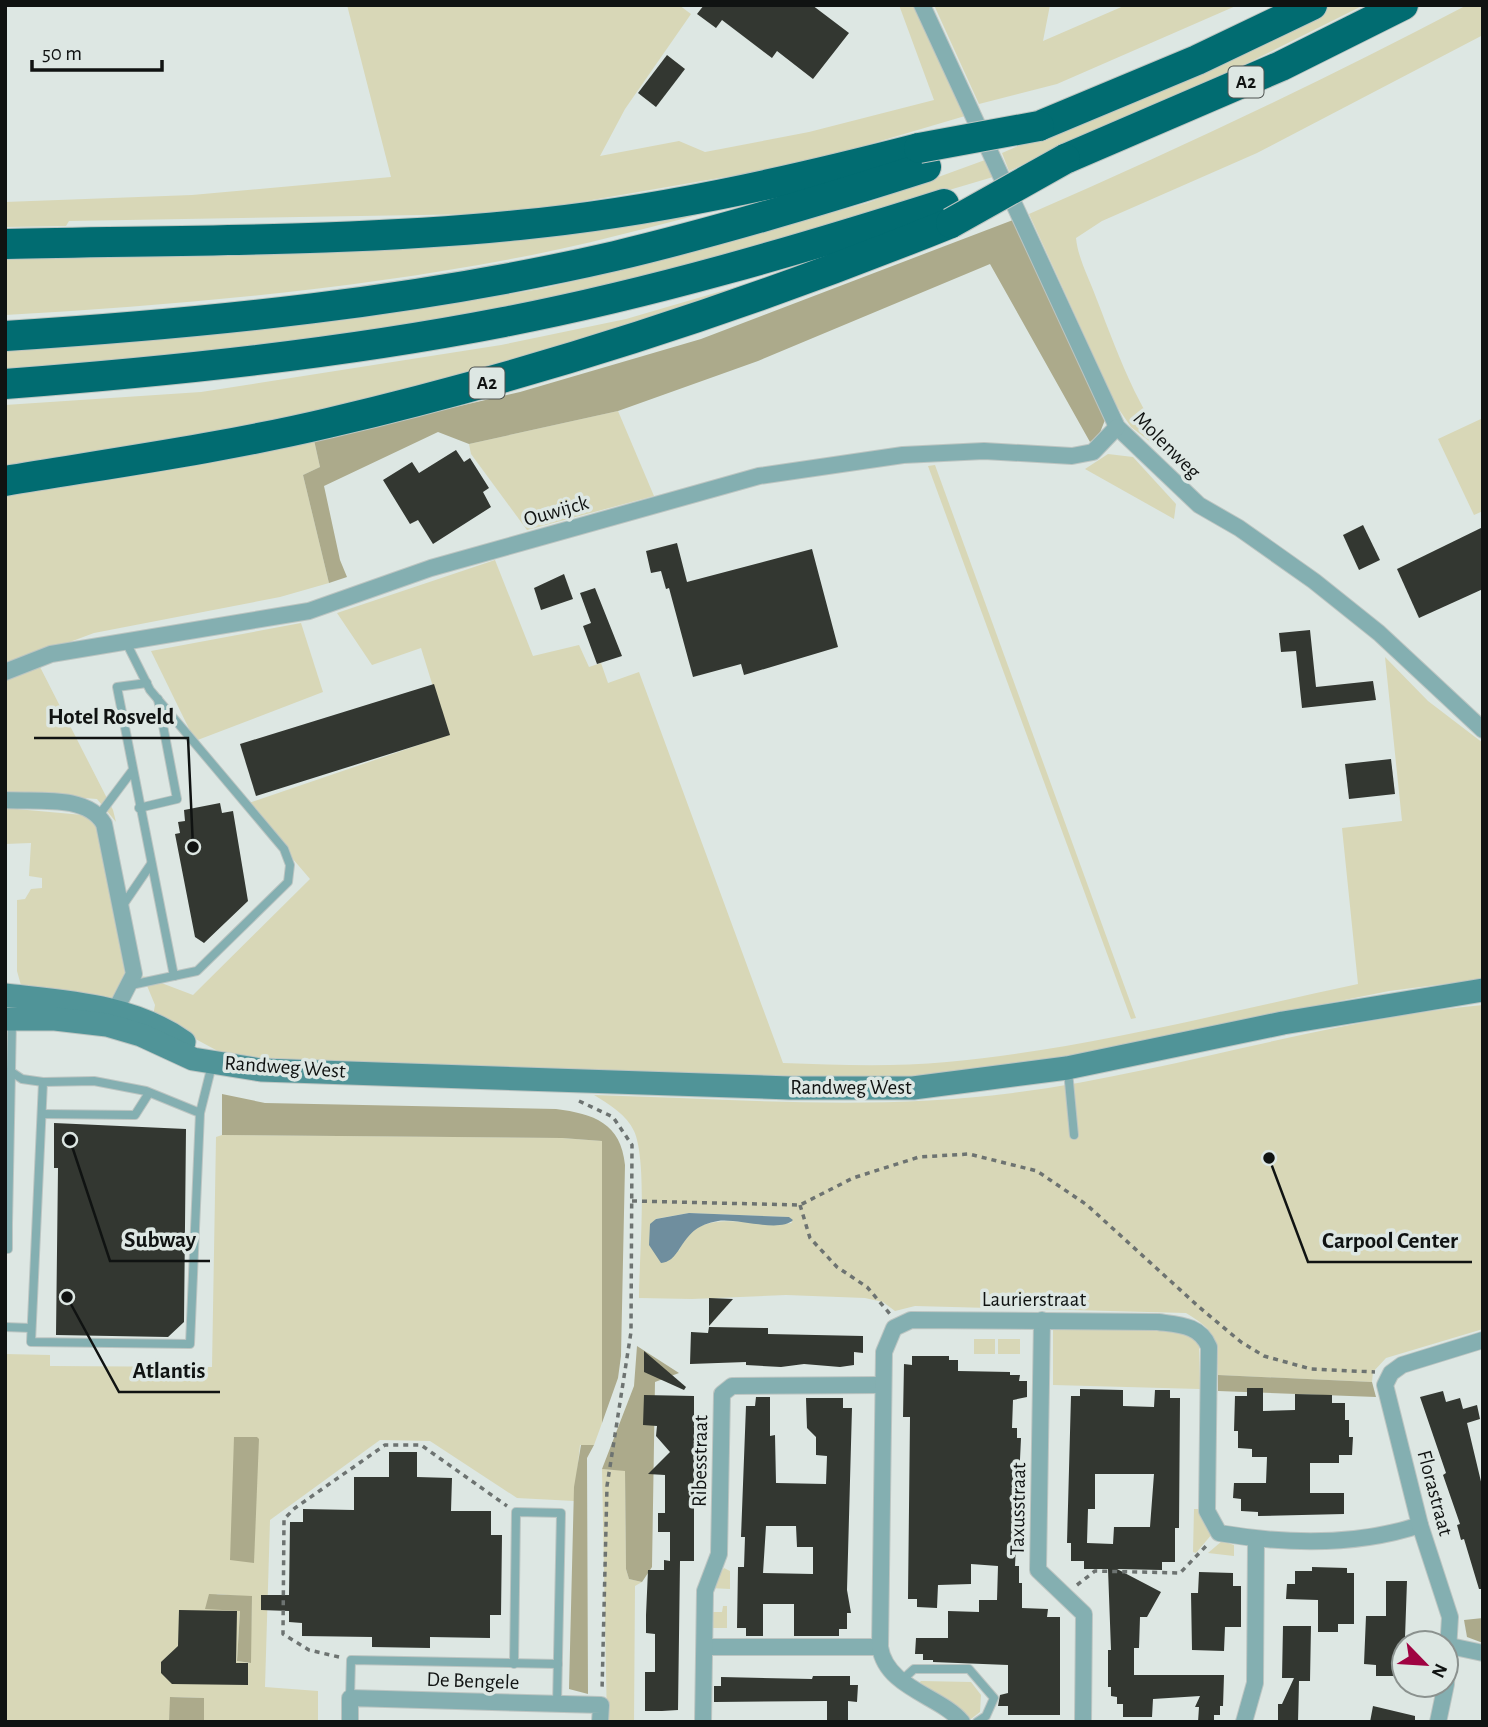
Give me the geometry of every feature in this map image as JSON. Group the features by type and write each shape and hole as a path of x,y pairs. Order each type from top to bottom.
{"highway":[{"name":"A2","path":"5,336 209,319 476,284 614,256 718,229 923,157 1043,124 1197,60 1312,5"},
{"name":"A2","path":"5,481 325,424 480,385 717,313 1258,77 1402,5"},
{"name":"A2","path":"5,244 416,233 520,225 722,195 923,157"},
{"name":"A2","path":"5,384 200,369 504,322 947,214"}],"street":[{"name":"Molenweg","path":"922,5 1117,427 1199,505 1239,528 1314,581 1379,633 1483,730"},
{"name":"Ouwijck","path":"5,672 51,654 309,611 431,568 759,476 903,455 984,451 1072,456 1093,452 1117,427"},
{"path":"5,800 88,807 99,815 104,824 134,974 131,985 112,1018"},
{"name":"Randweg West","path":"8,1016 147,1019 212,1062 261,1070 790,1088 913,1088 1067,1068 1283,1023 1483,990"},
{"name":"Randweg West","path":"5,995 112,1018"},
{"name":"Laurierstraat","path":"894,1328 911,1320 1158,1322 1189,1326 1205,1337 1209,1347 1207,1511 1219,1533"},
{"name":"Taxusstraat","path":"1042,1320 1038,1570 1084,1614 1083,1722"},
{"path":"894,1328 884,1352 881,1385 880,1647 882,1658 902,1680 962,1722"},
{"path":"1391,1373 1402,1365 1483,1339"},
{"name":"Florastraat","path":"1391,1373 1385,1385 1420,1525 1450,1617 1450,1629"},
{"name":"Ribesstraat","path":"703,1722 705,1591 719,1554 722,1394 732,1386 881,1385"},
{"path":"1219,1533 1256,1539 1347,1539 1390,1535 1420,1525"},
{"path":"1244,1722 1255,1683 1256,1539"},
{"path":"705,1647 880,1647"},
{"path":"1460,1648 1483,1653"},
{"path":"350,1698 350,1722"},
{"name":"De Bengele","path":"350,1698 601,1705"},
{"name":"Florastraat","path":"1438,1722 1442,1699"},
{"path":"600,1722 601,1705"}],"lane":[{"path":"126,642 158,699 284,849 290,865 288,882 197,971 131,985"},
{"path":"147,683 117,687 174,976"},
{"path":"139,808 177,799 158,699"},
{"path":"99,815 132,771"},
{"path":"121,908 151,864"},
{"path":"5,1250 8,1250 8,1016"},
{"path":"43,1082 31,1342 190,1344 200,1113 212,1062"},
{"path":"1067,1068 1074,1135"},
{"path":"10,1071 22,1079 43,1082 94,1081 149,1093 200,1113"},
{"path":"42,1114 135,1115 149,1093"},
{"path":"5,1327 31,1328"},
{"path":"514,1664 516,1511 561,1513 557,1704"},
{"path":"350,1698 351,1660 558,1664"},
{"path":"902,1680 914,1669 969,1668 994,1698 986,1716 978,1722"}],"path":[{"path":"572,1098 612,1117 632,1145 631,1332 607,1486 601,1705"},
{"path":"632,1201 800,1205 853,1178 919,1157 969,1154 1037,1171 1087,1205 1241,1342 1264,1356 1311,1369 1391,1373"},
{"path":"800,1205 810,1238 837,1267 867,1287 892,1316 894,1328"},
{"path":"351,1660 309,1650 283,1634 284,1519 295,1508 385,1445 421,1445 516,1511"},
{"path":"1065,1595 1095,1571 1180,1573 1219,1533"}],"green space":[{"path":"347,5 679,5 691,14 625,109 600,156 679,141 705,152 809,132 934,100 899,5 913,5 965,116 806,163 563,205 481,214 69,221 66,226 5,227 5,202 192,195 391,177"},
{"path":"934,5 1050,5 1043,41 1126,5 1238,5 1057,84 979,104"},
{"path":"1325,5 1364,5 1228,73 1009,171 1002,153 1227,53"},
{"path":"1467,5 1483,5 1483,35 1257,153 1102,221 1076,238 1079,254 1134,390 1158,432 1188,471 1131,427 1116,405 1029,214 1250,114"},
{"path":"985,160 993,177 544,310 350,341 5,372 5,351 347,320 540,289 626,269 867,203"},
{"path":"770,196 622,235 467,267 204,301 5,315 5,259"},
{"path":"791,271 792,277 338,412 5,473 5,405 201,392 501,345 626,319"},
{"path":"618,411 654,496 527,530 471,454 469,444"},
{"path":"1483,418 1483,511 1474,515 1438,439"},
{"path":"314,440 320,467 303,475 329,583 280,597 94,633 5,666 5,494"},
{"path":"1108,454 1133,457 1176,504 1174,519 1085,469"},
{"path":"935,465 1136,1018 1131,1019 928,466"},
{"path":"495,560 533,656 579,645 589,667 601,663 608,683 639,672 783,1063 906,1065 999,1056 1154,1029 1358,984 1342,828 1402,821 1385,657 1428,701 1483,743 1483,979 1389,991 1013,1067 947,1075 832,1078 277,1060 227,1056 153,1016 155,1005 143,976 193,995 310,879 246,804 448,735 421,648 372,665 337,613"},
{"path":"301,623 323,692 195,741 151,651"},
{"path":"40,667 113,810 116,822 97,799 5,792 5,680"},
{"path":"5,808 83,815 96,826 125,973 112,1000 22,989 17,971 17,900 25,899 31,889 42,888 42,878 29,876 31,843 5,844"},
{"path":"1483,1005 1483,1329 1386,1358 1373,1372 1372,1382 1218,1375 1217,1353 1210,1331 1186,1313 915,1306 895,1311 883,1302 865,1298 786,1295 639,1298 642,1187 638,1145 627,1120 594,1095 856,1103 1013,1093 1131,1073 1306,1034 1424,1012","holes":["689,1213 789,1217 792,1223 727,1221 698,1227 687,1236 679,1251 655,1219"]},
{"path":"216,1137 562,1138 602,1141 602,1423 594,1445 580,1445 574,1501 517,1498 430,1441 380,1440 270,1520 265,1687 318,1691 318,1722 204,1722 204,1698 171,1697 169,1722 5,1722 5,1354 50,1355 50,1366 212,1367","holes":["216,1594 252,1597 250,1663 237,1661 240,1610"]},
{"path":"1053,1327 1181,1330 1199,1342 1200,1389 1053,1385"},
{"path":"974,1339 995,1339 995,1354 974,1354"},
{"path":"998,1339 1020,1339 1020,1354 998,1354"},
{"path":"602,1469 625,1470 626,1569 629,1579 642,1582 635,1586 634,1722 607,1722"},
{"path":"1194,1509 1200,1509 1203,1521 1212,1534 1196,1553 1193,1552"},
{"path":"1222,1541 1234,1545 1234,1556 1208,1553"},
{"path":"724,1568 730,1571 730,1589 710,1588"},
{"path":"723,1606 727,1606 727,1628 709,1628 709,1612 722,1612"},
{"path":"921,1681 971,1682 981,1695 980,1712 971,1719 918,1684"}],"shaded area":[{"path":"1013,220 1105,420 1099,435 1090,442 990,264 758,361 618,411 469,444 438,432 324,486 340,560 347,577 329,583 303,475 320,467 314,440 520,392 701,339"},
{"path":"222,1094 265,1103 556,1109 582,1114 603,1123 618,1139 625,1165 621,1356 618,1378 602,1423 602,1141 562,1138 222,1135"},
{"path":"637,1346 679,1373 655,1382 652,1567 642,1582 629,1579 626,1569 625,1471 602,1469 634,1386"},
{"path":"1218,1375 1372,1382 1376,1397 1218,1391"},
{"path":"234,1437 259,1439 254,1563 230,1560"},
{"path":"581,1445 594,1445 587,1458 588,1694 569,1689 574,1487"},
{"path":"209,1594 252,1596 251,1663 237,1661 240,1611 205,1609"},
{"path":"1483,1618 1483,1643 1467,1637 1464,1620"},
{"path":"170,1697 204,1698 204,1722 169,1722"}],"water":[{"path":"689,1213 789,1217 793,1220 778,1225 726,1221 705,1224 688,1236 674,1256 661,1263 649,1245 650,1224 656,1219"}],"building":[{"path":"704,5 812,5 849,33 813,79 777,51 772,58 722,20 716,28 697,14"},
{"path":"667,55 685,69 656,107 638,93"},
{"path":"456,450 464,462 470,458 489,488 483,492 491,507 433,544 418,520 410,524 383,480 412,462 419,473"},
{"path":"1363,525 1380,560 1359,570 1343,535"},
{"path":"1483,527 1483,589 1419,618 1397,569"},
{"path":"677,543 687,582 812,549 838,647 744,675 741,664 693,677 669,588 666,589 661,571 651,573 646,551"},
{"path":"564,574 573,599 541,610 534,588"},
{"path":"595,588 622,656 597,664 583,626 591,623 580,593"},
{"path":"1310,630 1316,687 1373,681 1376,700 1302,708 1296,651 1281,652 1279,633"},
{"path":"434,684 450,735 256,796 240,744"},
{"path":"1391,759 1395,794 1349,799 1345,764"},
{"path":"220,803 222,813 233,811 248,901 204,943 195,937 175,834 180,833 178,822 185,821 184,810"},
{"path":"54,1123 186,1129 184,1322 168,1337 56,1335 58,1168 54,1168"},
{"path":"709,1298 733,1299 709,1326"},
{"path":"709,1327 768,1328 768,1334 863,1336 863,1353 854,1352 854,1365 840,1367 804,1364 781,1367 746,1365 746,1362 690,1364 691,1332 708,1333"},
{"path":"644,1351 686,1387 684,1390 644,1372"},
{"path":"912,1356 949,1356 949,1360 958,1360 958,1371 1010,1372 1010,1375 1020,1375 1019,1381 1027,1381 1027,1397 1013,1400 1012,1428 1017,1428 1017,1438 1021,1438 1015,1566 1019,1566 1019,1583 1022,1583 1022,1608 1048,1609 1047,1617 1060,1617 1060,1715 1008,1715 1008,1706 998,1706 1000,1695 1008,1693 1008,1665 933,1662 923,1660 923,1654 915,1654 916,1638 948,1638 948,1611 979,1612 979,1600 997,1600 998,1566 971,1564 971,1584 938,1585 937,1608 917,1607 917,1599 908,1599 910,1417 903,1417 904,1364 912,1365"},
{"path":"1247,1388 1263,1388 1263,1411 1295,1410 1295,1394 1332,1395 1332,1403 1345,1403 1349,1437 1353,1437 1352,1455 1339,1455 1339,1463 1310,1463 1310,1493 1344,1493 1344,1514 1258,1516 1258,1512 1241,1511 1241,1499 1233,1498 1234,1483 1266,1483 1267,1457 1252,1457 1252,1449 1238,1448 1238,1431 1234,1431 1235,1396 1247,1396"},
{"path":"1080,1389 1123,1390 1123,1406 1154,1407 1155,1390 1170,1390 1170,1398 1180,1398 1179,1528 1175,1528 1175,1562 1162,1562 1162,1570 1117,1569 1161,1592 1147,1617 1140,1617 1139,1648 1134,1648 1134,1675 1224,1675 1223,1706 1220,1706 1220,1715 1214,1715 1214,1722 1198,1722 1199,1707 1195,1707 1200,1696 1153,1699 1152,1717 1123,1717 1123,1704 1117,1704 1117,1697 1111,1696 1111,1687 1108,1687 1108,1650 1111,1650 1108,1569 1084,1569 1084,1561 1071,1561 1071,1543 1067,1543 1071,1396 1080,1396","holes":["1095,1474 1154,1474 1150,1527 1114,1527 1113,1544 1087,1543 1088,1509 1095,1509"]},
{"path":"1443,1391 1446,1402 1460,1398 1463,1409 1477,1405 1480,1419 1467,1423 1483,1490 1483,1589 1479,1589 1464,1539 1461,1540 1457,1525 1460,1524 1443,1475 1446,1473 1420,1397"},
{"path":"644,1395 694,1396 694,1561 680,1561 678,1710 645,1711 645,1672 655,1672 655,1634 646,1633 648,1570 664,1570 664,1560 670,1561 670,1532 658,1532 658,1513 665,1513 665,1475 648,1474 670,1452 656,1436 657,1426 643,1425"},
{"path":"756,1397 770,1397 770,1436 775,1435 776,1483 826,1484 827,1456 816,1455 816,1437 807,1428 806,1398 843,1398 843,1408 852,1408 847,1590 851,1613 847,1613 847,1629 839,1629 839,1636 794,1636 794,1604 763,1604 763,1636 746,1636 746,1628 737,1628 738,1567 744,1567 745,1537 741,1537 746,1406 755,1406","holes":["766,1526 796,1526 797,1547 813,1547 813,1574 763,1573"]},
{"path":"389,1452 417,1452 417,1477 452,1478 451,1511 491,1511 491,1535 502,1535 501,1615 490,1615 490,1638 430,1637 430,1648 372,1647 372,1637 302,1636 302,1623 289,1622 289,1611 261,1610 261,1595 289,1595 290,1522 303,1522 303,1509 354,1510 354,1477 389,1477"},
{"path":"1312,1567 1347,1568 1347,1573 1354,1573 1354,1624 1338,1624 1338,1632 1318,1632 1318,1600 1286,1599 1287,1584 1295,1584 1295,1571 1312,1571"},
{"path":"1199,1572 1233,1573 1233,1586 1241,1586 1241,1627 1225,1627 1224,1651 1192,1650 1191,1593 1198,1593"},
{"path":"1386,1581 1407,1581 1405,1629 1390,1629 1390,1676 1376,1676 1376,1665 1364,1664 1366,1616 1386,1616"},
{"path":"179,1610 237,1611 236,1663 248,1663 248,1685 172,1684 161,1673 161,1662 178,1646"},
{"path":"1283,1626 1311,1626 1310,1681 1299,1681 1298,1722 1278,1722 1278,1704 1282,1704 1294,1678 1282,1678"},
{"path":"813,1676 850,1676 850,1685 858,1685 857,1702 848,1701 848,1722 827,1722 827,1701 714,1702 714,1686 721,1686 721,1677 812,1679"},
{"path":"1373,1706 1415,1716 1415,1722 1370,1722"}],"place":[{"name":"Hotel Rosveld","path":"193,847"},
{"name":"Subway","path":"70,1140"},
{"name":"Carpool Center","path":"1269,1158"},
{"name":"Atlantis","path":"67,1297"}]}
